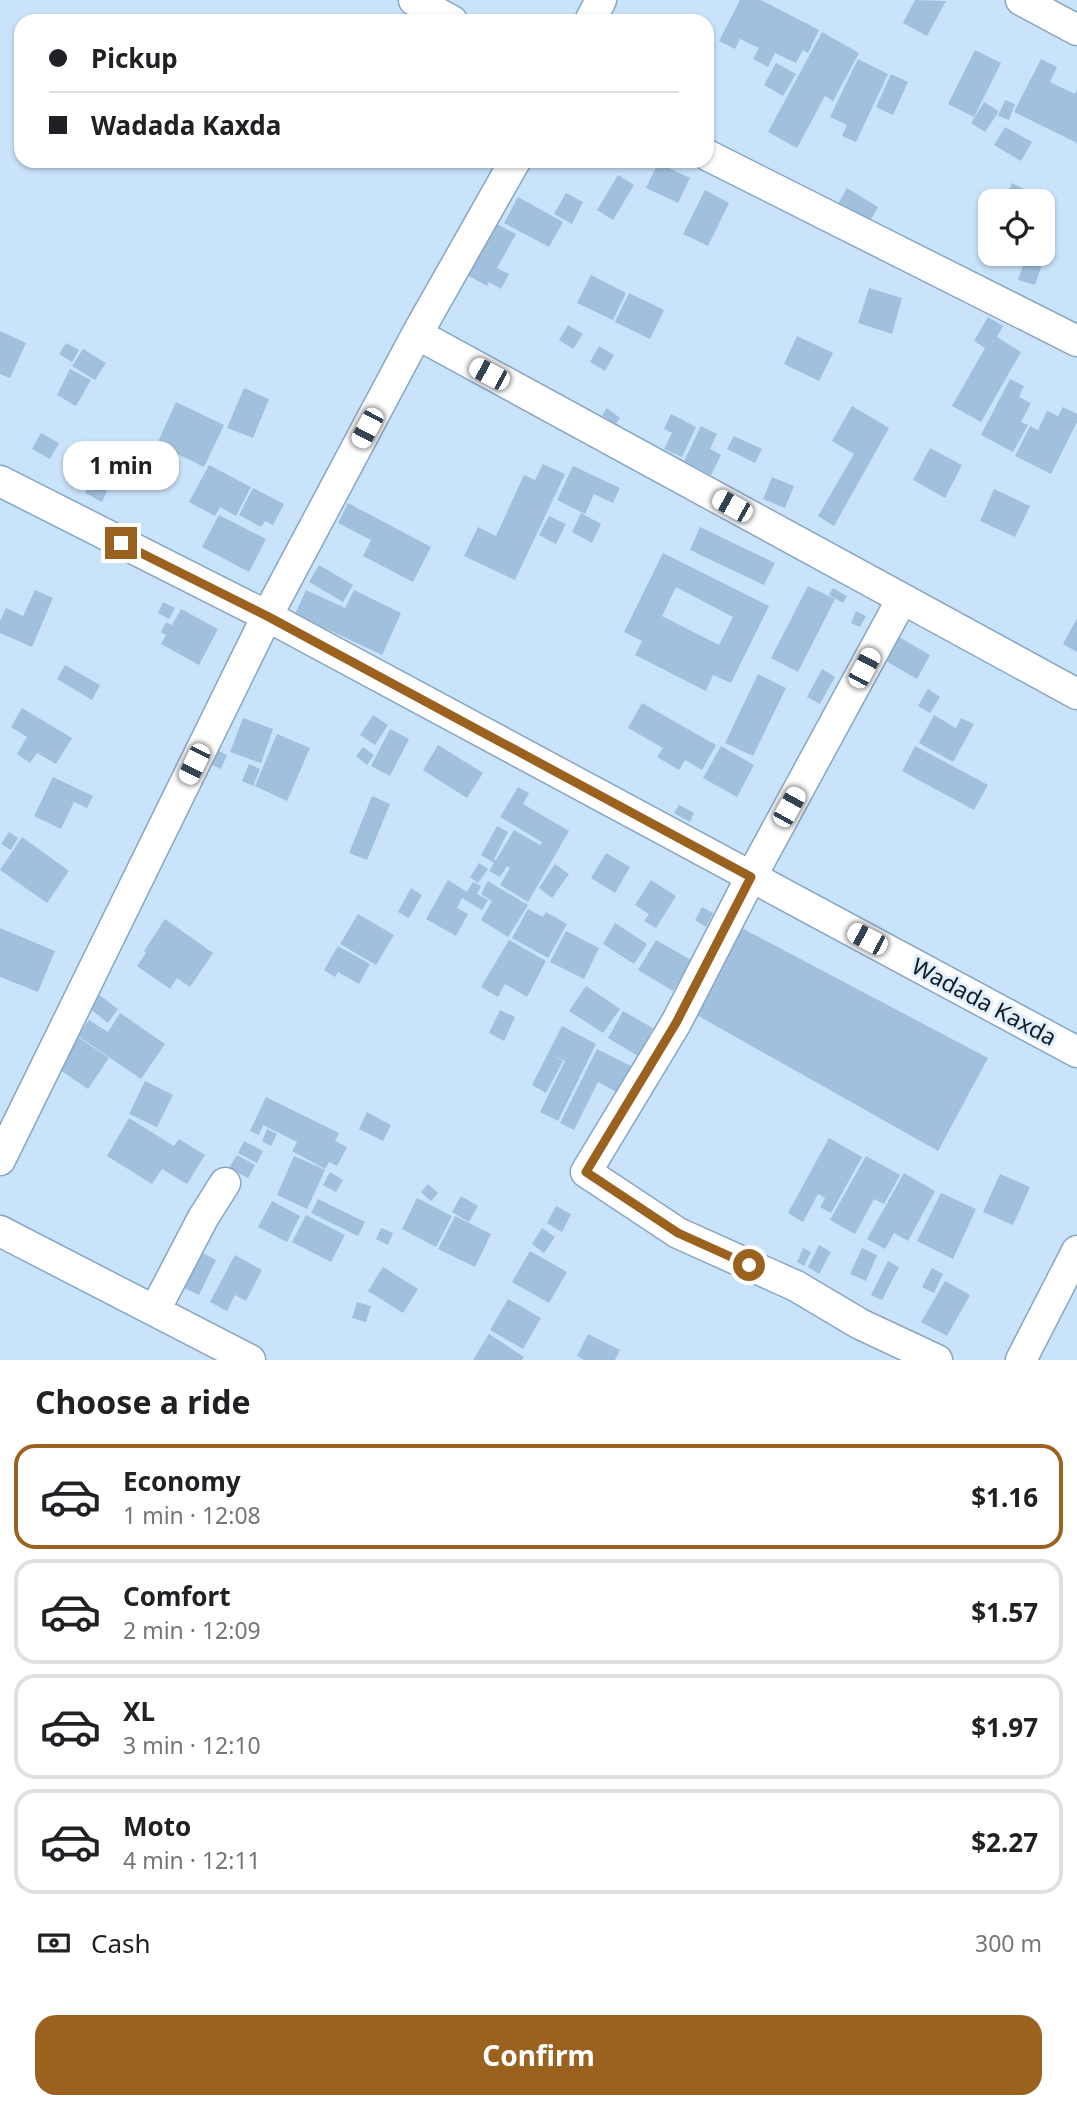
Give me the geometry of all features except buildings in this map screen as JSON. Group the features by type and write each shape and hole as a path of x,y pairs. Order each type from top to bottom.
{"street":[{"path":"414,0 439,14"},
{"path":"1021,0 1077,30"},
{"path":"714,159 1077,341"},
{"path":"0,1160 267,616 416,334 511,168"},
{"path":"416,334 1077,694"},
{"name":"Wadada Kaxda","path":"0,481 267,616 1077,1052"},
{"path":"902,599 751,877 676,1023 586,1172 678,1233 796,1286 860,1324 937,1360"},
{"path":"155,1310 203,1218 225,1183"},
{"path":"0,1231 250,1360"},
{"path":"1021,1360 1077,1251"}],"route":[{"path":"121,543 267,616 751,877 676,1023 586,1172 678,1233 749,1265"}]}
